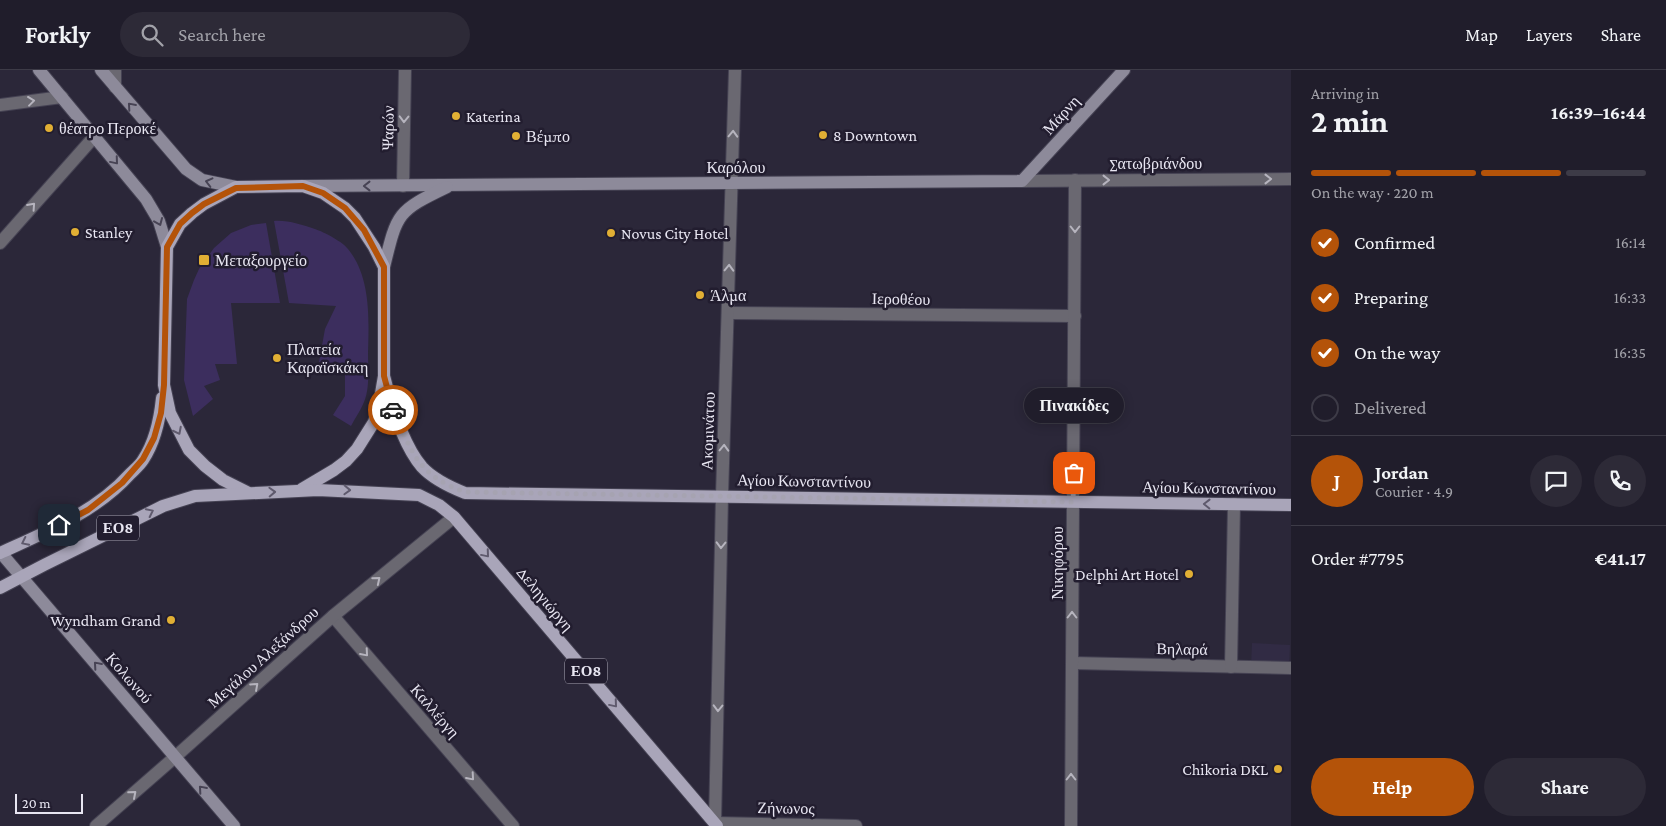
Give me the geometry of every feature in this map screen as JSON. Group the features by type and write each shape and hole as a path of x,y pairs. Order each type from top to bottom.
{"main road":[{"path":"39,70 146,199 159,221 167,247"},
{"path":"101,70 186,169 202,180 236,188"},
{"name":"Μάρνη","path":"1022,181 1124,70"},
{"name":"Καρόλου","path":"303,186 1022,181"},
{"name":"Καρόλου","path":"384,267 392,235 402,214 422,199 451,185"},
{"name":"ΕΟ8","path":"0,553 88,510 122,483 143,459 154,438 161,413 164,385 167,247 180,224 204,204 236,188 303,186 323,193 345,208 364,230 384,267 384,376 374,422 357,449 334,470 298,491 194,496 163,506 0,588"},
{"name":"Αγίου Κωνσταντίνου","path":"384,376 392,407 411,452 422,467 436,479 450,487 465,492 1291,505"},
{"name":"ΕΟ8","path":"164,385 170,413 177,430 189,450 223,480 247,492"},
{"name":"Δεληγιώργη","path":"298,491 351,490 419,494 439,505 454,517 715,825"},
{"name":"Κολωνού","path":"0,553 234,826"}],"street":[{"path":"115,70 116,87"},
{"name":"Ψαρών","path":"403,186 405,70"},
{"name":"Ακομινάτου","path":"715,825 722,496 735,70"},
{"path":"0,105 62,97"},
{"path":"0,242 94,136"},
{"name":"Σατωβριάνδου","path":"1022,181 1291,179"},
{"name":"Νικηφόρου","path":"1071,826 1076,180"},
{"name":"Ιεροθέου","path":"728,313 1075,316"},
{"path":"1231,667 1234,504"},
{"name":"Μεγάλου Αλεξάνδρου","path":"96,826 176,758 333,616 454,517"},
{"name":"Καλλέργη","path":"333,616 513,826"},
{"name":"Βηλαρά","path":"1072,663 1291,668"},
{"name":"Ζήνωνος","path":"715,825 856,826"}],"shaded area":[{"path":"274,221 300,224 319,230 342,243 356,260 361,272 365,285 369,326 368,384 364,402 351,426 333,415 345,396 345,364 319,362 325,329 336,306 289,303"},
{"path":"266,223 280,303 231,303 237,364 215,364 220,380 204,386 213,399 193,416 184,380 187,299 194,280 199,269 214,248 231,233 251,225"},
{"path":"1252,643 1290,645 1289,669 1251,667"}],"way so far":[{"path":"393,410 411,452 422,467 436,479 450,487 465,492 1073,502 1074,473"}],"place":[{"name":"Katerina","path":"456,116"},
{"name":"θέατρο Περοκέ","path":"49,128"},
{"name":"8 Downtown","path":"823,135"},
{"name":"Βέμπο","path":"516,136"},
{"name":"Stanley","path":"75,232"},
{"name":"Novus City Hotel","path":"611,233"},
{"name":"Μεταξουργείο","path":"204,260"},
{"name":"Άλμα","path":"700,295"},
{"name":"Πλατεία Καραϊσκάκη","path":"277,358"},
{"name":"Πινακίδες","path":"1074,473"},
{"name":"Delphi Art Hotel","path":"1189,574"},
{"name":"Wyndham Grand","path":"171,620"},
{"name":"Chikoria DKL","path":"1278,769"}],"route":[{"path":"59,525 88,510 122,483 143,459 154,438 161,413 164,385 167,247 180,224 192,213 204,204 236,188 303,186 335,199 355,218 364,230 384,267 384,376 393,410"}]}
